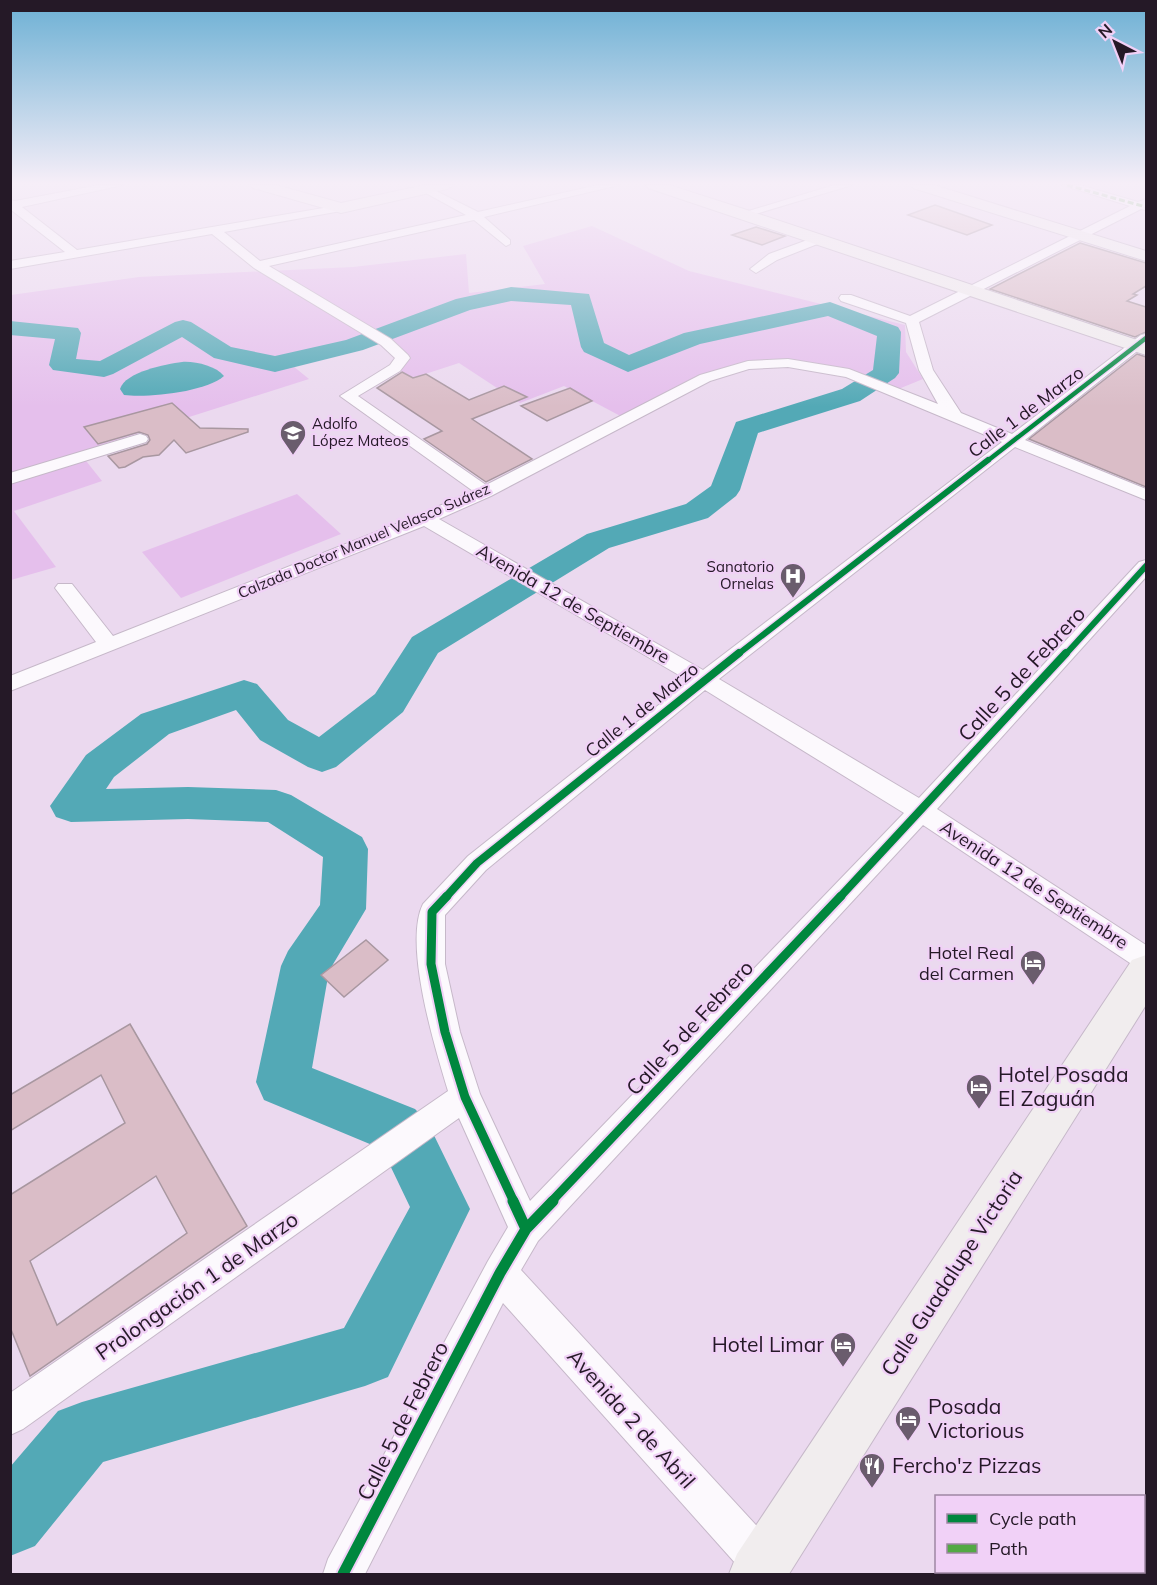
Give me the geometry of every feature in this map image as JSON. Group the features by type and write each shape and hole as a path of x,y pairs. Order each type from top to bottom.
{"main road":[{"path":"878,259 969,291 1143,344"},
{"name":"Calle Guadalupe Victoria","path":"760,1570 1146,972"}],"street":[{"path":"10,265 46,259"},
{"path":"251,259 386,342 403,358 396,368 348,396 485,492"},
{"path":"258,265 285,259"},
{"path":"756,269 770,259"},
{"path":"912,321 1034,259"},
{"path":"846,298 912,321"},
{"path":"912,321 920,356 933,388 954,415"},
{"name":"Calle 1 de Marzo","path":"526,1229 465,1097 445,1032 431,964 432,912 477,863 704,680 1013,440 1143,344"},
{"name":"Calzada Doctor Manuel Velasco Suárez","path":"10,684 425,519 485,492 705,378 748,365 788,363 849,373 1146,495"},
{"path":"10,479 140,439"},
{"name":"Avenida 12 de Septiembre","path":"425,519 704,680 921,811 1146,959"},
{"name":"Calle 5 de Febrero","path":"343,1575 500,1274 526,1229 921,811 1146,566"},
{"path":"65,588 109,645"},
{"name":"Prolongación 1 de Marzo","path":"10,1416 465,1097"},
{"name":"Avenida 2 de Abril","path":"500,1274 760,1570"}],"shaded area":[{"path":"423,259 466,259 469,293 545,284 531,259 663,259 689,271 905,325 906,352 923,379 896,390 850,372 747,364 626,419 564,386 520,403 459,363 413,378 399,370 391,340 293,366 309,379 79,452 102,481 14,511 56,567 11,580 11,295 139,277 353,267"},
{"path":"297,494 341,534 181,598 142,552"}],"water":[{"path":"182,362 205,365 216,369 224,376 216,382 191,390 161,395 124,395 120,389 123,383 138,374"}],"building":[{"path":"1049,259 1133,259 1146,263 1146,286 1127,301 1146,307 1146,332 1135,337 990,289"},
{"path":"1137,354 1146,357 1146,487 1029,439"},
{"path":"402,372 413,378 426,374 469,400 504,386 527,397 472,419 532,459 486,482 424,439 442,431 377,388"},
{"path":"570,388 592,401 547,421 521,406"},
{"path":"172,403 200,428 248,429 248,432 186,453 174,440 159,455 143,457 119,468 108,456 147,444 150,440 148,435 139,432 98,444 84,427"},
{"path":"366,940 388,960 344,997 321,975"},
{"path":"130,1024 247,1226 30,1376 10,1327 10,1195 125,1123 101,1075 10,1131 10,1095","holes":["156,1176 187,1233 57,1325 30,1261"]}],"waterway":[{"path":"10,328 69,333 62,365 104,369 183,327 223,353 275,364 354,345 464,304 511,294 581,299 593,347 628,364 693,338 830,309 889,332 886,373 851,395 746,428 725,490 697,511 598,541 425,645 389,703 322,757 274,730 244,693 155,724 100,766 71,806 188,803 276,806 346,849 343,909 305,966 283,1082 396,1128 407,1140 441,1209 365,1354 82,1435 10,1521"}],"cycle path":[{"path":"526,1229 465,1097 445,1032 431,964 432,912 477,863 704,680 1146,338"},
{"path":"343,1574 500,1273 526,1229 921,811 1146,566"}],"place":[{"name":"Adolfo López Mateos","path":"293,456"},
{"name":"Sanatorio Ornelas","path":"793,599"},
{"name":"Hotel Real del Carmen","path":"1033,986"},
{"name":"Hotel Posada El Zaguán","path":"979,1110"},
{"name":"Hotel Limar","path":"843,1368"},
{"name":"Posada Victorious","path":"908,1442"},
{"name":"Fercho'z Pizzas","path":"872,1489"}]}
